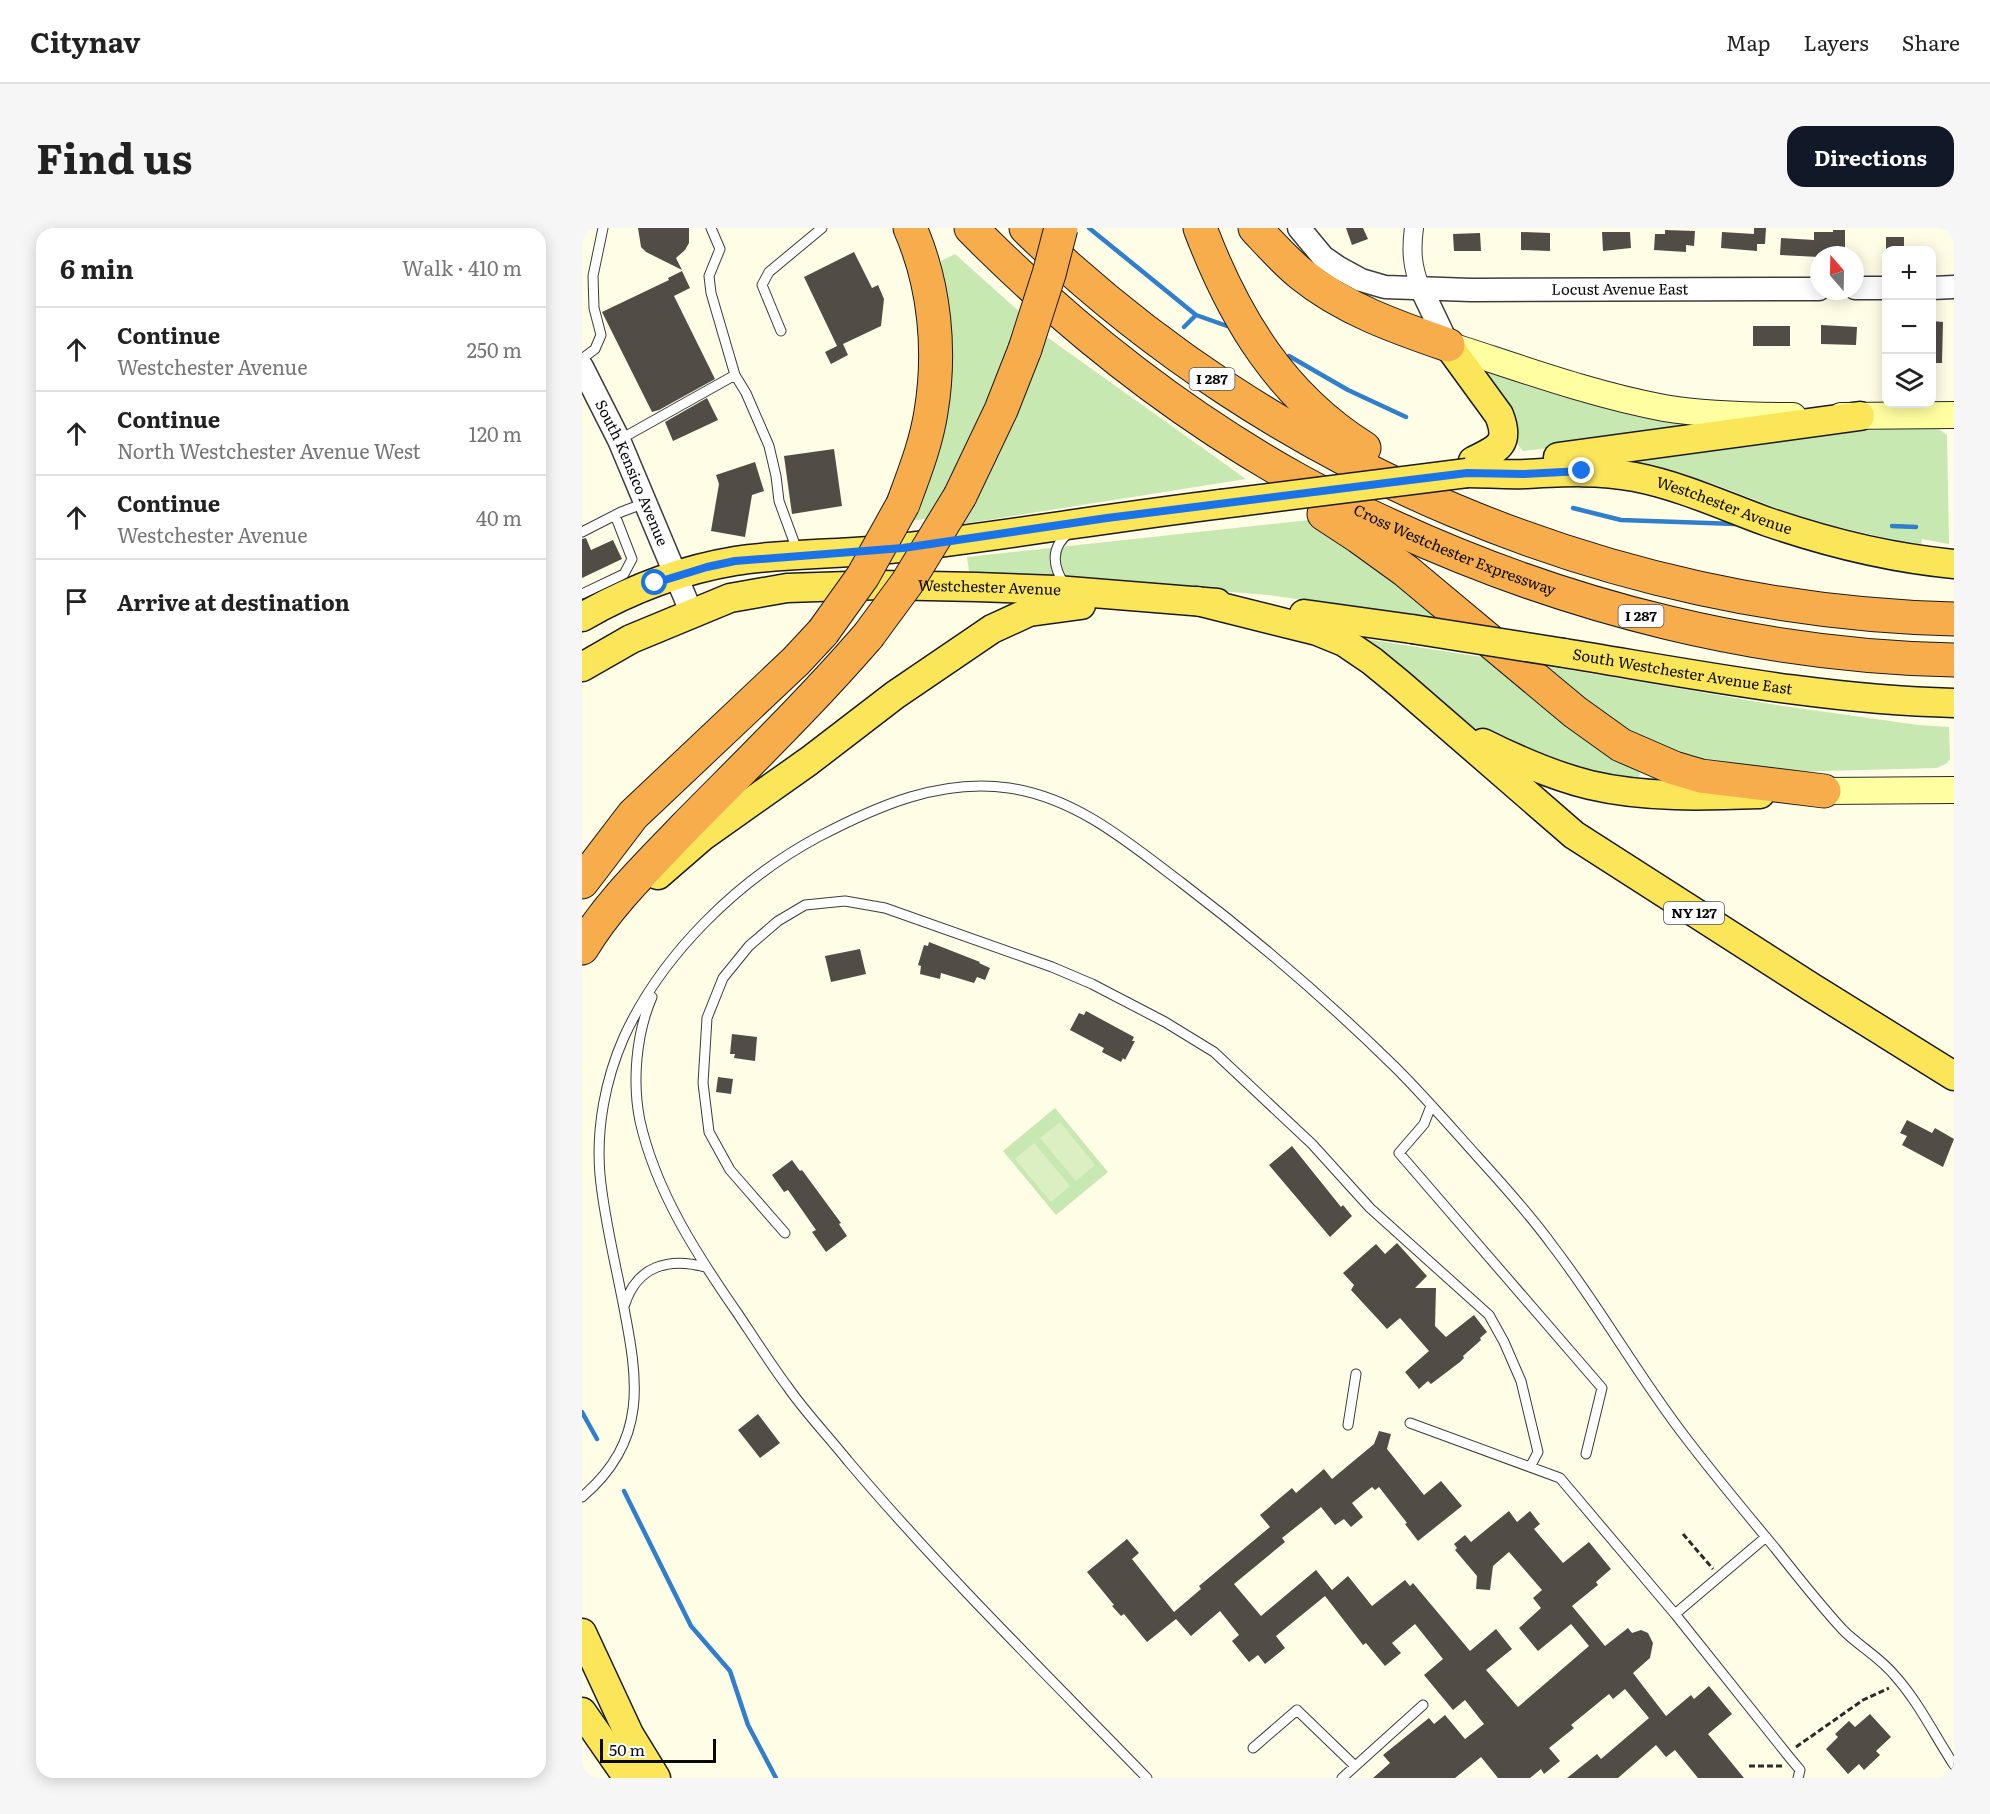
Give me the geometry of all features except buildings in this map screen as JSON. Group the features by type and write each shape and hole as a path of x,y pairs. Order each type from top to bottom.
{"highway":[{"path":"582,882 633,815 824,632 863,576 903,504 931,413 936,357 935,331 926,274 910,228"},
{"name":"Cross Westchester Expressway","path":"971,228 1070,321 1160,391 1209,425 1294,478 1364,514 1470,561 1537,586 1648,618 1762,642 1877,656 1954,660"},
{"name":"I 287","path":"1026,228 1138,325 1229,391 1325,448 1445,506 1550,547 1658,579 1768,601 1881,615 1954,619"},
{"path":"582,948 623,894 654,860 807,703 868,636 908,583 960,496 1001,410 1025,350 1049,274 1060,228"},
{"path":"1200,228 1238,313 1262,352 1297,393 1329,424 1387,463 1483,509 1550,547"},
{"path":"1255,228 1301,274 1338,300 1387,324 1448,345"},
{"path":"1209,425 1327,517 1406,571 1575,712 1621,745 1674,768 1701,776 1726,780 1759,781 1824,791"}],"main road":[{"path":"1448,345 1584,389 1666,408 1732,414 1954,416"},
{"path":"1448,345 1499,415 1503,425 1505,435 1502,443 1479,469"},
{"path":"583,610 619,587 735,561 903,548 1084,521 1410,480 1513,463 1860,416"},
{"name":"Westchester Avenue","path":"1479,469 1582,471 1636,477 1695,494 1769,522 1848,547 1902,558 1954,564"},
{"name":"Westchester Avenue","path":"582,667 631,639 730,598 787,588 880,585 1068,591 1282,610 1412,629"},
{"path":"582,963 651,881 703,836 809,761 895,695 992,629 1029,612 1064,606 1185,600"},
{"name":"NY 127","path":"1185,600 1317,631 1344,642 1372,661 1451,727 1574,835 1954,1076"},
{"name":"South Westchester Avenue East","path":"1412,629 1816,693 1954,703"},
{"path":"1816,693 1925,714 1954,717"},
{"path":"1451,727 1528,764 1581,783 1622,791 1714,795 1954,790"},
{"path":"582,1633 629,1734 656,1778"},
{"path":"582,1712 628,1778"}],"street":[{"name":"Locust Avenue East","path":"1299,228 1323,257 1339,268 1361,280 1385,287 1471,290 1810,289"},
{"path":"1414,228 1412,245 1414,273 1448,345"},
{"path":"1936,288 1954,287"},
{"path":"1864,288 1882,288"},
{"name":"South Kensico Avenue","path":"582,367 619,440 692,614"}],"lane":[{"path":"582,359 595,349 601,335 594,308 593,276 603,228"},
{"path":"711,228 720,249 709,276 711,293 735,375 746,393 769,446 776,476 778,501 799,555"},
{"path":"781,331 762,285 769,272 822,228"},
{"path":"619,440 735,375"},
{"path":"582,532 645,503"},
{"path":"615,515 632,559 619,587"},
{"path":"1068,591 1054,564 1057,547 1065,536 1084,521"},
{"path":"582,1497 602,1480 620,1453 634,1404 636,1384 600,1176 599,1149 602,1111 618,1051 638,1010 659,979 702,927 760,875 809,843 857,818 914,796 964,786 1011,788 1043,796 1085,814 1140,851 1244,932 1308,986 1397,1069 1551,1243 1661,1405 1847,1634 1885,1665 1902,1685 1954,1766"},
{"path":"785,1233 730,1170 709,1132 702,1083 707,1018 723,978 749,946 778,921 805,905 845,901 885,908 1052,967 1092,984 1165,1022 1215,1052 1312,1144 1370,1208 1489,1315 1521,1381 1538,1452 1530,1467"},
{"path":"659,979 648,1005 638,1054 637,1086 640,1119 647,1147 661,1183 705,1267 788,1388 900,1523 1147,1778"},
{"path":"1431,1106 1424,1124 1399,1153 1602,1388 1586,1454"},
{"path":"624,1307 628,1292 646,1272 671,1263 695,1264 705,1267"},
{"path":"1348,1425 1356,1374"},
{"path":"1410,1422 1560,1478 1675,1614 1800,1770 1798,1778"},
{"path":"1675,1614 1766,1537"},
{"path":"1342,1778 1424,1705"},
{"path":"1253,1748 1297,1710 1355,1766"}],"path":[{"path":"1683,1534 1719,1577"},
{"path":"1749,1766 1786,1766 1797,1746 1863,1700 1902,1685"}],"green space":[{"path":"955,254 1023,315 991,403 935,518 907,521 947,354 941,261"},
{"path":"1047,337 1246,479 962,524 1015,422"},
{"path":"1479,369 1652,416 1703,424 1703,429 1523,451 1516,442"},
{"path":"1936,427 1947,435 1949,544 1922,539 1921,546 1807,520 1714,484 1614,457 1829,431"},
{"path":"1310,520 1445,620 1268,595 1085,580 970,578 967,557"},
{"path":"1359,638 1488,658 1633,765 1640,773 1639,777 1630,782 1584,776 1489,737 1432,702"},
{"path":"1535,664 1776,705 1918,725 1949,727 1950,759 1937,768 1786,772 1702,764 1633,738"},
{"path":"1055,1108 1108,1172 1056,1215 1003,1151"},
{"path":"1060,1122 1095,1165 1076,1181 1040,1138"},
{"path":"1034,1143 1070,1186 1051,1202 1015,1159"}],"waterway":[{"path":"1089,228 1196,315 1227,326"},
{"path":"1184,327 1196,315"},
{"path":"1289,356 1348,390 1406,417"},
{"path":"1573,508 1621,520 1736,524"},
{"path":"1892,526 1916,527"},
{"path":"582,1412 597,1439"},
{"path":"624,1491 691,1626 730,1671 748,1725 776,1778"}],"route":[{"path":"655,583 735,561 903,548 1107,518 1467,473 1524,474 1582,471"}]}
